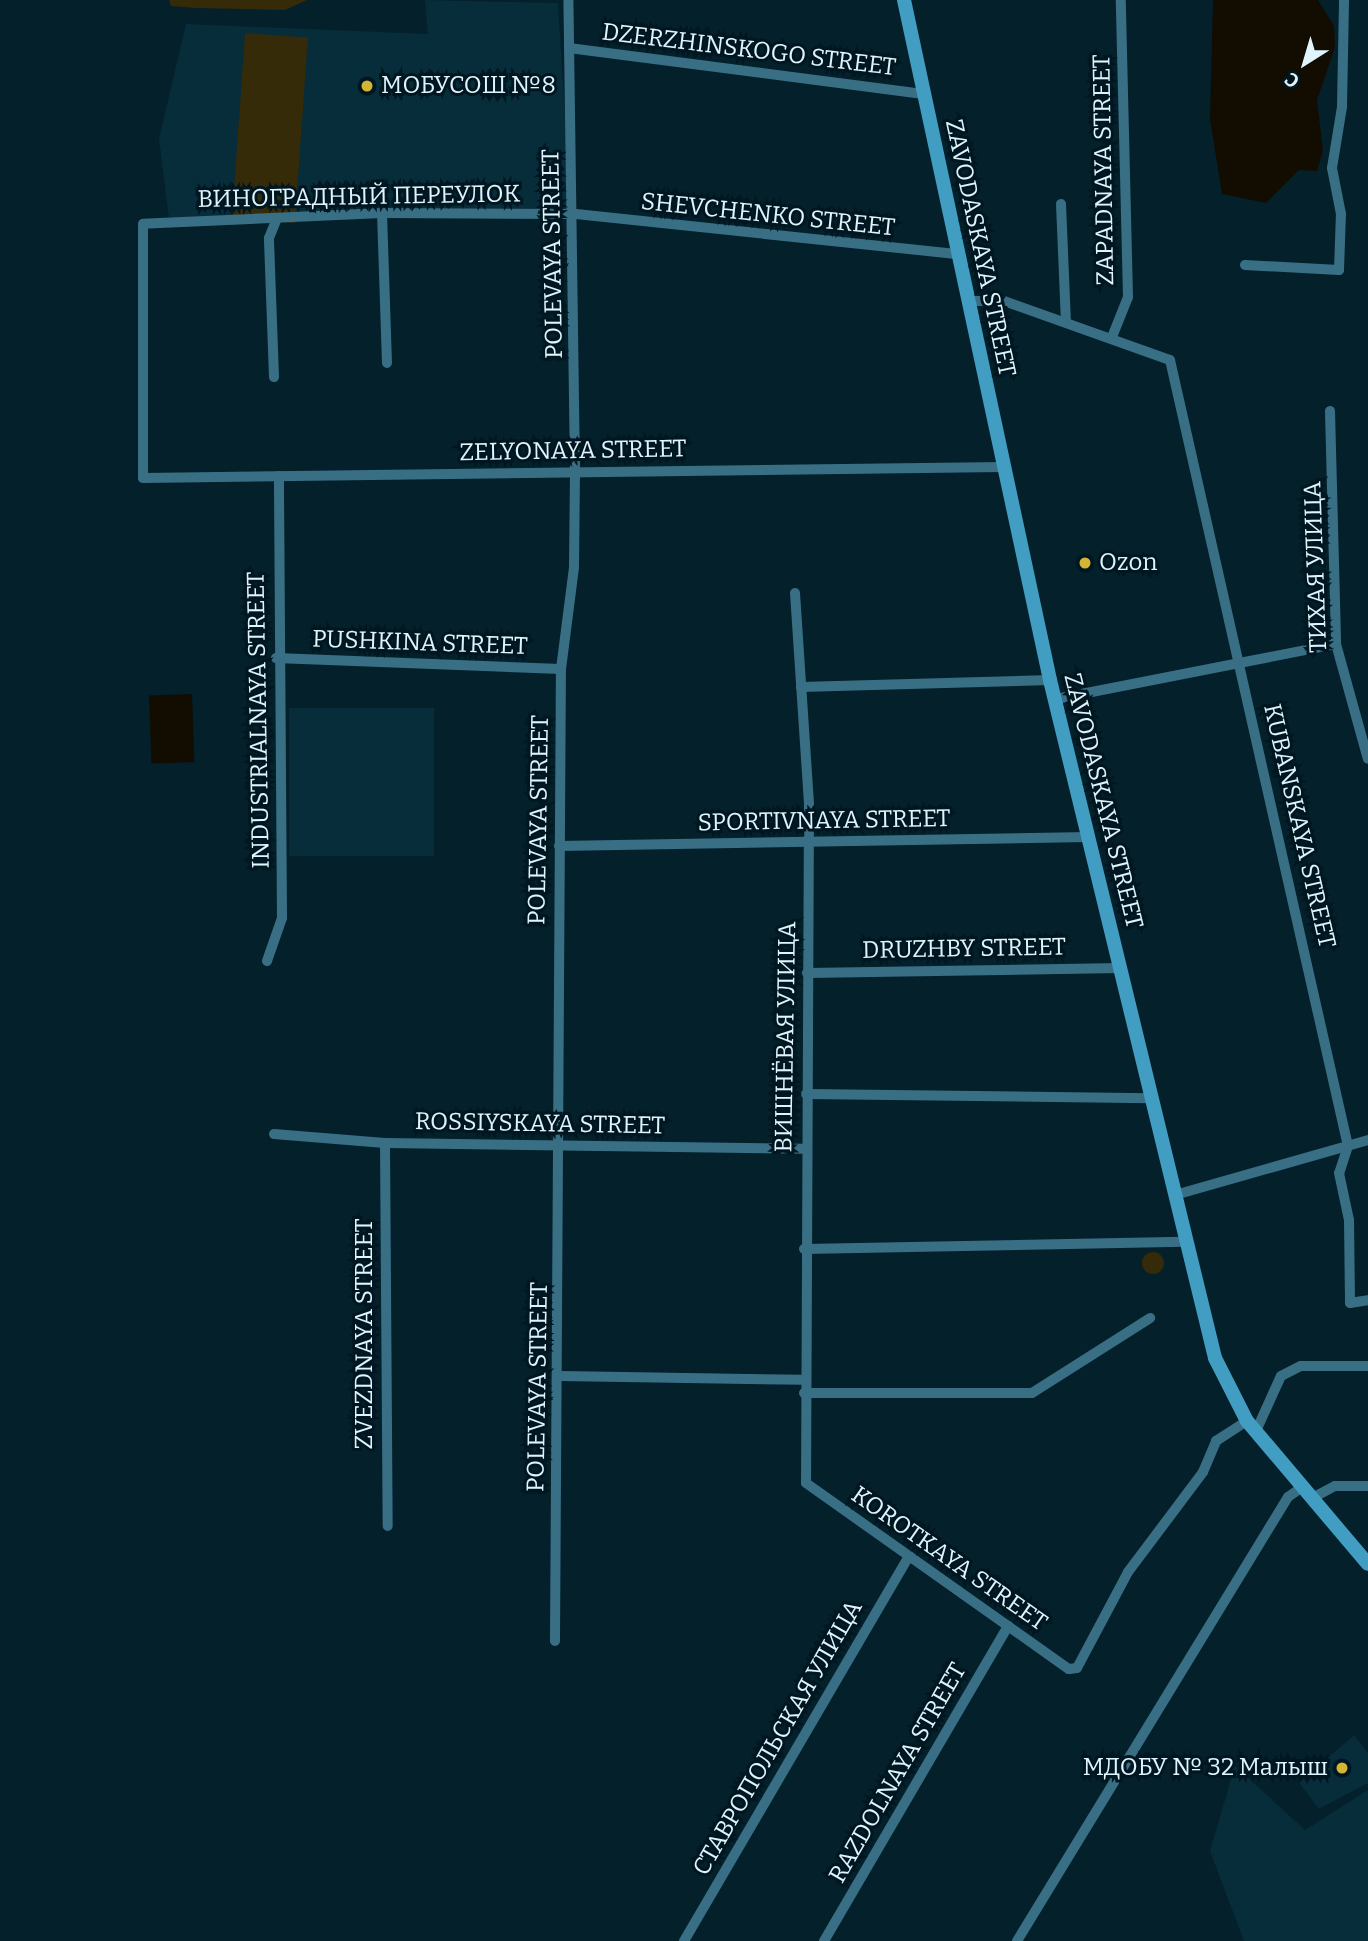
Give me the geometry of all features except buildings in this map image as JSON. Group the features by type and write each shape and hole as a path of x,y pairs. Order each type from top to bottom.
{"main road":[{"name":"ZAVODASKAYA STREET","path":"904,0 956,254 970,301 1050,680 1121,968 1184,1242 1215,1358 1238,1407 1252,1426 1304,1486 1316,1496 1368,1564"}],"street":[{"name":"POLEVAYA STREET","path":"555,1641 560,1376 561,669 574,567 575,472 576,214 568,0"},
{"name":"ZAPADNAYA STREET","path":"1112,337 1128,297 1121,0"},
{"path":"1245,265 1339,270 1341,214 1332,168 1342,107 1344,0"},
{"name":"DZERZHINSKOGO STREET","path":"569,48 923,94"},
{"path":"1060,204 1066,322"},
{"path":"382,213 387,363"},
{"name":"ВИНОГРАДНЫЙ ПЕРЕУЛОК","path":"143,478 143,224 276,221 382,213 576,214"},
{"name":"SHEVCHENKO STREET","path":"576,214 956,254"},
{"path":"274,377 269,238 276,221"},
{"path":"970,301 1004,301 1112,337"},
{"name":"KUBANSKAYA STREET","path":"1112,337 1170,360 1348,1146 1339,1172 1349,1220 1350,1303 1368,1300"},
{"name":"ТИХАЯ УЛИЦА","path":"1330,411 1336,644 1368,759"},
{"name":"ZELYONAYA STREET","path":"143,478 1003,467"},
{"name":"INDUSTRIALNAYA STREET","path":"267,961 282,918 276,658 279,477"},
{"name":"ВИШНЁВАЯ УЛИЦА","path":"795,593 809,842 803,1380 806,1483"},
{"path":"1056,699 1336,644"},
{"name":"PUSHKINA STREET","path":"276,658 561,669"},
{"path":"801,687 1050,680"},
{"name":"SPORTIVNAYA STREET","path":"559,846 1089,837"},
{"name":"DRUZHBY STREET","path":"807,973 1121,968"},
{"path":"806,1094 1150,1098"},
{"name":"ROSSIYSKAYA STREET","path":"274,1134 385,1143 806,1149"},
{"path":"1174,1195 1368,1140"},
{"name":"ZVEZDNAYA STREET","path":"385,1143 387,1526"},
{"path":"804,1250 1184,1242"},
{"path":"804,1393 1032,1393 1150,1318"},
{"path":"1252,1426 1281,1376 1301,1366 1368,1366"},
{"path":"560,1376 803,1380"},
{"name":"KOROTKAYA STREET","path":"806,1483 1069,1669 1077,1668 1128,1572 1203,1472 1216,1441 1252,1426"},
{"path":"1017,1941 1288,1497 1304,1486"},
{"path":"1316,1496 1335,1486 1368,1486"},
{"name":"СТАВРОПОЛЬСКАЯ УЛИЦА","path":"684,1941 909,1556"},
{"name":"RAZDOLNAYA STREET","path":"824,1941 1008,1626"}],"shaded area":[{"path":"169,0 307,0 285,10 171,6"},
{"name":"МОБУСОШ №8","path":"425,0 558,3 571,214 169,219 159,139 186,24 428,34"},
{"path":"1213,0 1318,0 1334,26 1335,47 1317,100 1323,151 1317,171 1299,170 1266,203 1222,194 1210,119"},
{"path":"245,33 308,37 295,223 232,219"},
{"path":"192,694 194,762 151,763 149,696"},
{"path":"289,708 434,708 434,856 289,856"},
{"path":"1153,1252 1161,1255 1164,1263 1161,1271 1153,1274 1145,1271 1142,1263 1145,1255"},
{"name":"МДОБУ № 32 Малыш","path":"1354,1735 1368,1753 1368,1783 1319,1809 1299,1783"},
{"path":"1235,1766 1305,1830 1368,1790 1368,1941 1244,1941 1210,1851"}],"place":[{"name":"МОБУСОШ №8","path":"367,86"},
{"name":"Ozon","path":"1085,563"},
{"name":"МДОБУ № 32 Малыш","path":"1342,1768"}]}
